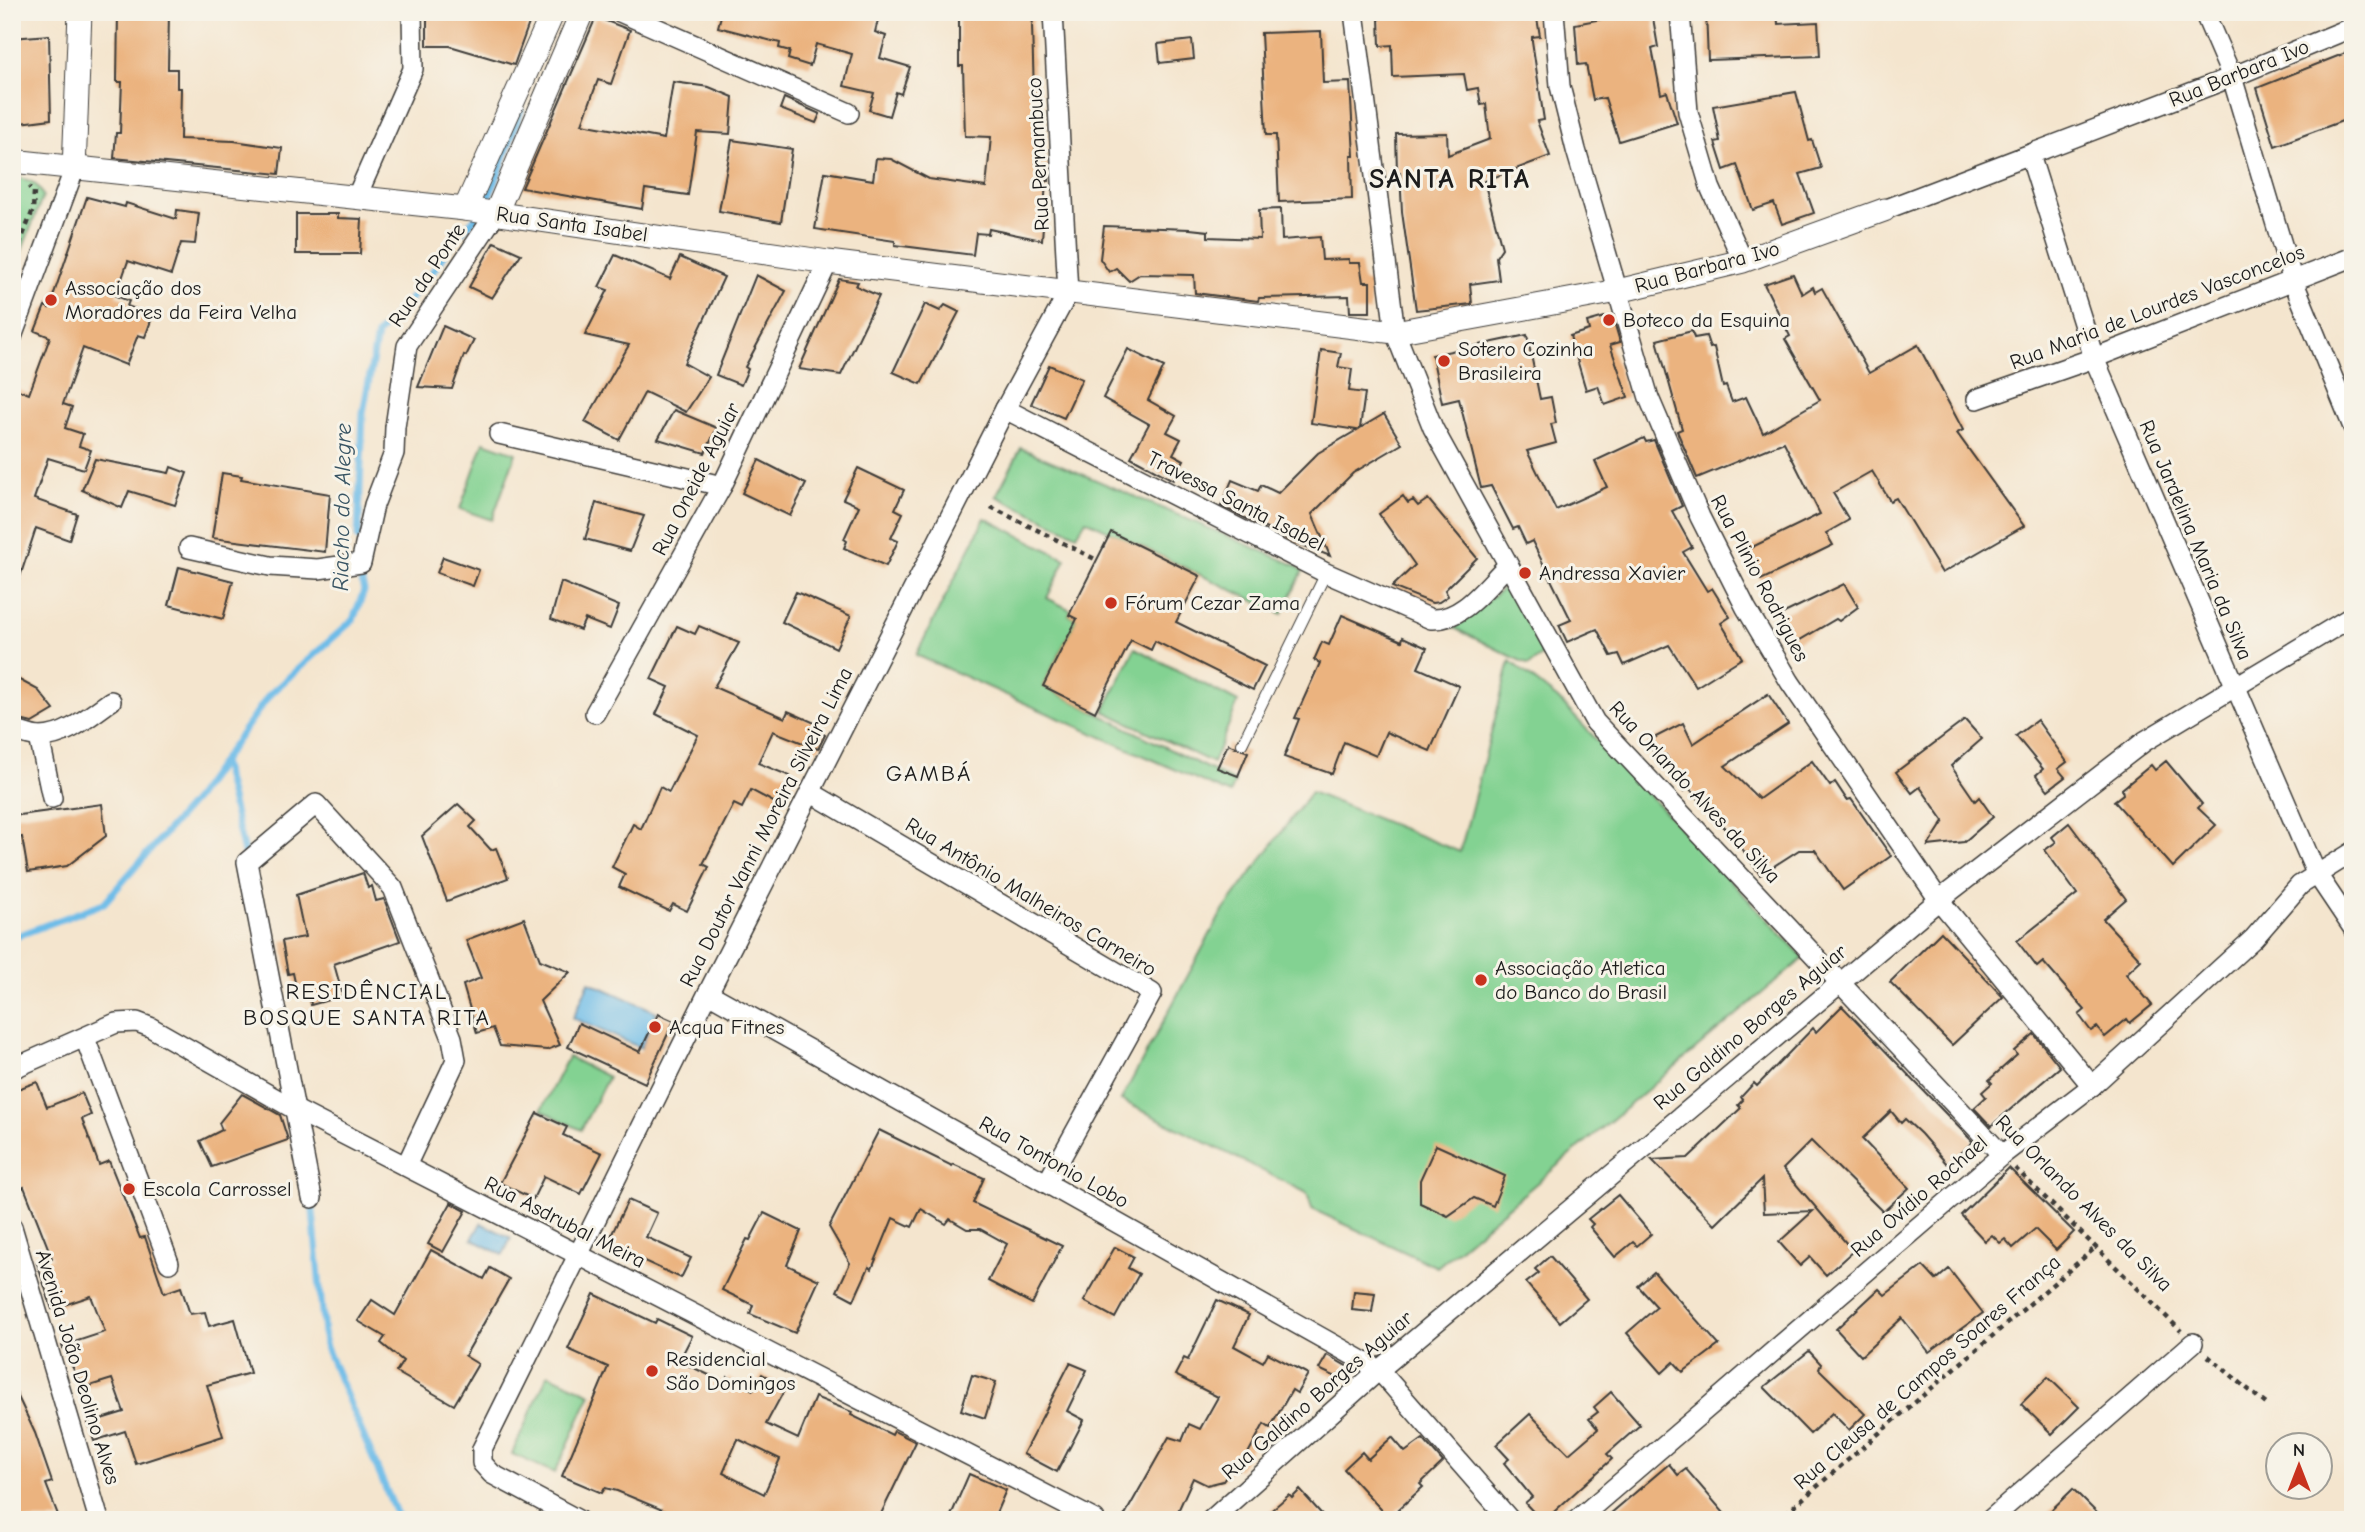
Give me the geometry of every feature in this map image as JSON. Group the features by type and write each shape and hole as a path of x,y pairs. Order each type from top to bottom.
{"street":[{"path":"12,337 74,170 80,12"},
{"path":"357,196 413,69 412,12"},
{"path":"466,209 553,12"},
{"path":"496,213 582,12"},
{"path":"620,12 849,113"},
{"name":"Rua Pernambuco","path":"1053,12 1068,293"},
{"name":"Rua Orlando Alves da Silva","path":"1354,12 1395,332 1433,428 1601,730 1840,980 2002,1155"},
{"name":"Rua Plinio Rodrigues","path":"1554,12 1560,86 1618,291 1649,398 1700,517 1746,608 1790,682 1939,900 2092,1086"},
{"path":"1680,12 1688,112 1710,187 1743,261"},
{"path":"2204,12 2232,77 2292,278 2353,427"},
{"name":"Rua Barbara Ivo","path":"1068,293 1395,332 1618,291 1743,261 2030,155 2353,27"},
{"name":"Rua Jardelina Maria da Silva","path":"2030,155 2094,358 2316,873 2353,928"},
{"name":"Rua Santa Isabel","path":"12,161 74,170 357,196 466,209 1068,293"},
{"name":"Rua da Ponte","path":"189,548 270,566 318,569 361,563 374,505 394,453 395,427 407,346 496,213"},
{"name":"Rua Maria de Lourdes Vasconcelos","path":"1977,399 2094,358 2292,278 2353,257"},
{"name":"Rua Oneide Aguiar","path":"595,713 722,486 828,261"},
{"name":"Rua Doutor Vanni Moreira Silveira Lima","path":"579,1520 492,1474 482,1463 482,1449 708,993 1004,409 1068,293"},
{"name":"Travessa Santa Isabel","path":"1004,409 1326,573 1431,620 1452,618 1508,565"},
{"path":"499,434 722,486"},
{"name":"Rua Galdino Borges Aguiar","path":"1211,1520 1378,1370 1840,980 1939,900 2145,741 2353,616"},
{"path":"12,730 39,737 73,726 111,701"},
{"path":"39,737 52,798"},
{"name":"Rua Antônio Malheiros Carneiro","path":"810,792 1153,993 1046,1183"},
{"path":"312,1199 247,862 316,804 393,888 452,1038 456,1060 406,1166"},
{"name":"Rua Ovídio Rochael","path":"1577,1520 2002,1155 2092,1086 2254,938 2300,885 2353,852"},
{"name":"Rua Tontonio Lobo","path":"708,993 1378,1370 1510,1520"},
{"name":"Rua Asdrubal Meira","path":"12,1069 116,1023 137,1022 294,1109 1095,1520"},
{"path":"85,1038 169,1263"},
{"name":"Avenida João Deolino Alves","path":"12,1227 99,1520"},
{"path":"1990,1520 2193,1343"}],"lane":[{"path":"1242,744 1326,573"}],"path":[{"path":"12,263 33,210 34,191 23,186"},
{"path":"991,507 1097,560"},
{"name":"Rua Orlando Alves da Silva","path":"2002,1155 2193,1343 2266,1404"},
{"name":"Rua Cleusa de Campos Soares França","path":"1778,1520 2096,1247"}],"green space":[{"path":"12,177 31,182 43,196 12,276"},
{"path":"484,442 516,453 492,520 460,509"},
{"path":"1021,448 1295,565 1303,571 1282,614 1086,520 1077,535 996,496"},
{"path":"985,518 1066,559 1047,598 1071,610 1069,615 1077,619 1043,686 1235,782 1230,794 916,655"},
{"path":"1509,583 1545,653 1529,665 1454,628"},
{"path":"1135,648 1238,702 1213,763 1104,711"},
{"name":"Associação Atletica do Banco do Brasil","path":"1510,661 1558,699 1804,958 1437,1267 1312,1209 1307,1193 1121,1100 1221,914 1311,792 1460,852"},
{"path":"568,1057 608,1077 581,1130 541,1110"},
{"path":"548,1374 591,1394 555,1473 512,1454"}],"water":[{"path":"589,982 657,1012 641,1048 573,1018"},
{"path":"481,1223 511,1238 503,1255 472,1239"}],"building":[{"path":"118,12 169,12 168,69 177,69 177,88 181,88 180,139 234,141 282,148 279,174 114,158 116,133 120,133 122,82 117,82"},
{"path":"482,12 533,12 514,65 450,46 427,46 427,17 481,17"},
{"path":"722,12 880,12 875,32 886,36 880,58 910,67 901,94 896,92 889,116 869,110 874,93 844,86 852,54 816,44 810,66 788,59 790,51 779,48 780,43 718,27"},
{"path":"959,12 1035,12 1032,25 1036,163 1049,165 1042,240 989,229 988,234 976,233 973,255 895,245 895,241 815,229 825,172 873,180 876,158 891,159 929,179 986,187 991,137 965,136 963,66 959,66"},
{"path":"1454,12 1536,12 1540,36 1532,37 1532,41 1544,120 1537,121 1550,156 1484,181 1502,248 1496,257 1499,280 1470,284 1472,304 1416,310 1402,212 1400,172 1397,172 1396,134 1447,133 1448,155 1490,139 1486,104 1481,105 1478,88 1467,90 1464,74 1393,77 1392,45 1380,46 1379,18"},
{"path":"1652,12 1658,47 1652,49 1661,94 1667,92 1677,123 1619,141 1605,98 1593,100 1586,64 1578,65 1575,24"},
{"path":"1706,12 1777,12 1778,24 1818,22 1820,56 1708,60"},
{"path":"596,17 630,30 611,84 598,80 582,124 664,139 673,82 709,87 733,97 730,134 697,132 688,195 645,189 642,209 522,188"},
{"path":"1321,31 1323,83 1350,82 1354,156 1351,156 1352,199 1279,202 1276,135 1266,135 1261,33"},
{"path":"49,35 51,119 12,124 12,38"},
{"path":"1192,40 1194,59 1160,63 1158,44"},
{"path":"2353,50 2353,117 2275,146 2257,88"},
{"path":"1796,92 1809,141 1812,140 1821,168 1800,174 1814,213 1782,224 1774,203 1753,210 1737,165 1724,170 1715,142 1720,141 1713,106"},
{"path":"784,98 820,114 816,123 780,109"},
{"path":"732,140 792,149 781,222 719,211"},
{"path":"87,197 125,207 126,203 176,219 177,210 199,213 195,244 181,243 171,275 128,261 116,296 129,301 127,306 153,315 145,337 138,335 126,365 83,348 63,404 72,407 65,428 83,434 79,446 91,450 84,469 48,458 34,499 77,514 69,540 36,528 16,589 12,588 12,400 16,389 29,394 50,337 35,331 45,306 49,308"},
{"path":"1281,209 1282,240 1320,237 1322,260 1349,259 1349,263 1360,263 1363,282 1370,282 1370,312 1350,312 1349,296 1259,298 1258,301 1195,293 1194,275 1140,274 1129,281 1116,268 1109,272 1100,259 1104,226 1190,229 1208,231 1208,237 1260,239 1259,210"},
{"path":"296,214 338,214 338,218 362,219 360,254 296,254"},
{"path":"494,242 521,254 492,298 469,287"},
{"path":"615,255 670,279 680,257 724,277 684,363 709,377 686,412 645,392 619,440 585,422 629,345 585,335 608,290 599,287"},
{"path":"1793,274 1802,294 1813,287 1815,292 1822,288 1869,373 1918,345 1963,430 1957,433 2024,526 1942,573 1896,498 1890,501 1872,471 1833,493 1849,520 1826,533 1833,545 1761,580 1746,550 1820,514 1784,442 1697,478 1677,431 1682,429 1657,340 1692,331 1694,338 1706,336 1710,348 1714,347 1723,387 1726,386 1732,402 1746,397 1763,433 1820,400 1785,339 1790,336 1764,284"},
{"path":"756,275 786,291 745,367 748,369 741,385 716,375"},
{"path":"839,279 858,282 856,286 879,296 841,375 799,369"},
{"path":"925,304 940,311 945,305 959,312 921,384 893,372"},
{"path":"1612,315 1620,342 1610,345 1628,397 1605,405 1598,386 1586,390 1570,336 1589,330 1587,322"},
{"path":"443,326 474,340 466,356 464,355 452,389 418,387"},
{"path":"1527,335 1540,399 1551,397 1556,423 1551,424 1556,443 1527,451 1556,510 1607,487 1595,461 1644,438 1646,442 1654,440 1682,506 1672,511 1692,547 1683,552 1707,591 1712,588 1730,617 1721,623 1742,658 1696,687 1669,645 1624,665 1619,654 1611,656 1597,629 1567,642 1559,625 1571,620 1532,541 1526,544 1518,527 1513,529 1491,486 1481,488 1459,399 1442,403 1432,355"},
{"path":"1128,349 1164,367 1148,400 1176,416 1167,432 1181,439 1173,454 1184,460 1173,480 1131,457 1149,424 1103,398"},
{"path":"1321,350 1341,353 1338,367 1352,369 1349,391 1365,393 1360,428 1384,414 1402,444 1353,473 1312,514 1330,556 1287,539 1221,506 1232,480 1258,491 1261,485 1278,493 1318,453 1357,430 1311,423"},
{"path":"1049,365 1082,379 1064,418 1031,404"},
{"path":"674,410 717,428 705,453 658,439"},
{"path":"95,459 169,473 171,467 187,473 175,505 129,491 122,508 82,490"},
{"path":"759,460 806,484 790,516 742,493"},
{"path":"858,468 904,490 895,509 903,513 891,538 898,541 886,566 844,548 847,541 844,539 859,506 843,499"},
{"path":"222,473 242,476 241,479 330,494 325,552 212,538"},
{"path":"1403,496 1408,503 1413,500 1418,506 1428,499 1477,558 1445,590 1448,596 1439,602 1432,603 1392,587 1415,565 1379,514"},
{"path":"596,503 644,516 630,551 585,539"},
{"path":"1111,532 1200,576 1176,622 1265,666 1253,690 1155,641 1151,650 1131,640 1095,712 1043,686 1077,619 1069,615"},
{"path":"443,557 479,570 473,586 437,573"},
{"path":"179,567 233,581 223,619 169,605"},
{"path":"561,582 619,606 610,629 585,619 580,630 551,619"},
{"path":"1844,584 1858,607 1839,621 1836,619 1793,644 1778,616"},
{"path":"796,592 851,616 836,648 782,622"},
{"path":"1342,615 1402,641 1403,637 1427,648 1418,668 1459,686 1430,751 1386,732 1376,756 1344,742 1332,774 1284,757 1299,719 1295,718 1320,663 1314,660 1322,642 1329,645"},
{"path":"677,626 695,634 699,626 739,643 714,687 785,718 788,711 817,724 814,730 825,735 818,749 773,731 758,763 790,776 779,805 751,790 742,808 734,804 703,864 709,867 687,911 673,904 669,911 619,887 625,874 612,867 633,824 641,829 660,787 669,792 698,735 656,714 669,687 651,679"},
{"path":"12,676 38,690 54,710 32,723 12,718"},
{"path":"1768,694 1788,724 1725,766 1759,799 1812,761 1830,786 1835,782 1847,800 1851,799 1891,856 1843,890 1815,850 1799,850 1760,875 1739,844 1689,788 1684,791 1666,755 1657,759 1648,741 1683,723 1693,744"},
{"path":"1965,720 1982,739 1951,766 1975,801 1979,797 1993,817 1964,842 1928,846 1944,821 1920,787 1912,793 1896,772"},
{"path":"2037,720 2067,762 2058,769 2065,777 2048,790 2036,775 2043,769 2016,736"},
{"path":"1228,744 1248,752 1238,776 1217,768"},
{"path":"2166,761 2202,804 2198,808 2216,825 2173,867 2114,801 2123,794 2122,789 2151,765 2155,770"},
{"path":"102,804 106,836 67,866 28,872 22,837 12,839 12,816"},
{"path":"458,804 476,821 470,827 491,850 496,848 508,878 447,901 422,836"},
{"path":"2069,823 2126,899 2103,919 2141,960 2126,974 2152,1005 2130,1023 2127,1019 2105,1037 2097,1027 2091,1031 2079,1015 2085,1010 2043,962 2037,967 2017,941 2077,894 2045,850 2056,842 2052,837"},
{"path":"363,873 368,888 372,886 376,901 384,899 400,941 334,964 343,996 311,1005 308,985 296,987 293,973 288,974 282,941 305,937 296,895"},
{"path":"524,918 540,960 570,972 540,1001 560,1045 547,1050 500,1046 493,1028 477,1033 463,985 481,978 466,940"},
{"path":"1941,932 2003,997 1952,1045 1890,982"},
{"path":"1842,1006 1973,1142 1947,1164 1921,1134 1905,1119 1901,1123 1891,1111 1862,1139 1909,1188 1883,1212 1811,1141 1783,1169 1853,1251 1826,1275 1810,1257 1800,1266 1779,1242 1813,1211 1764,1213 1762,1179 1715,1225 1652,1160 1688,1158 1741,1108 1738,1105 1743,1100 1741,1097 1754,1083 1757,1086 1813,1028 1816,1032"},
{"path":"658,1014 674,1021 645,1083 568,1047 579,1023 640,1052"},
{"path":"2034,1034 2060,1067 1991,1126 1974,1108 1986,1097 1982,1092 1992,1083 1989,1080 2017,1055 2014,1051"},
{"path":"37,1082 47,1107 82,1093 91,1115 82,1119 99,1165 109,1161 140,1238 145,1237 164,1293 181,1287 190,1314 205,1312 209,1326 235,1319 250,1373 207,1385 223,1436 136,1464 125,1431 94,1441 88,1423 124,1412 112,1379 83,1388 62,1346 105,1332 91,1296 52,1309 37,1263 52,1258 24,1187 18,1190 12,1154 12,1091"},
{"path":"242,1094 280,1115 288,1140 212,1167 200,1141 222,1130 219,1123"},
{"path":"537,1113 567,1127 563,1135 602,1153 581,1194 544,1176 533,1199 500,1183"},
{"path":"879,1130 952,1166 953,1164 984,1178 973,1203 1062,1246 1032,1304 988,1281 1007,1244 980,1229 967,1229 950,1219 946,1224 921,1209 912,1227 893,1218 872,1269 869,1267 854,1300 837,1291 850,1263 829,1227"},
{"path":"1436,1145 1505,1176 1493,1206 1474,1198 1448,1216 1420,1203 1420,1180"},
{"path":"2009,1168 2074,1232 2056,1250 2035,1229 2013,1248 2005,1239 2000,1243 1992,1235 1985,1241 1961,1215"},
{"path":"1618,1195 1651,1234 1637,1246 1633,1242 1615,1257 1590,1227 1593,1224 1588,1219"},
{"path":"628,1200 657,1213 646,1237 691,1258 681,1278 607,1244"},
{"path":"451,1203 466,1211 443,1252 428,1244"},
{"path":"764,1213 801,1231 787,1265 819,1280 795,1333 750,1314 753,1305 722,1290 747,1239 750,1240"},
{"path":"1115,1247 1134,1257 1128,1268 1139,1274 1115,1318 1084,1301"},
{"path":"431,1250 484,1279 490,1268 509,1279 465,1356 478,1364 454,1405 396,1372 403,1361 381,1343 385,1337 358,1321 372,1300 395,1315"},
{"path":"1550,1256 1587,1299 1560,1322 1526,1283 1539,1273 1535,1269"},
{"path":"1923,1266 1936,1280 1949,1269 1983,1313 1929,1352 1902,1318 1861,1356 1836,1329 1879,1289 1885,1295"},
{"path":"1654,1272 1719,1345 1683,1372 1674,1362 1662,1373 1627,1333 1657,1307 1638,1286"},
{"path":"1354,1291 1375,1293 1372,1312 1352,1310"},
{"path":"594,1294 655,1323 657,1319 692,1336 679,1361 726,1383 728,1377 753,1390 762,1374 786,1387 766,1424 798,1439 815,1397 852,1412 851,1415 892,1435 894,1431 916,1442 878,1520 661,1520 665,1511 617,1491 605,1488 602,1493 562,1476 608,1367 568,1349","holes":["738,1439 780,1459 764,1494 723,1473"]},
{"path":"1217,1300 1249,1315 1234,1346 1263,1362 1268,1353 1308,1374 1297,1393 1292,1390 1270,1428 1264,1424 1239,1470 1233,1467 1223,1481 1207,1485 1193,1478 1174,1520 1122,1520 1169,1437 1182,1441 1189,1424 1200,1429 1218,1397 1175,1375 1184,1358 1188,1360"},
{"path":"1809,1351 1821,1364 1819,1369 1865,1414 1849,1430 1832,1413 1810,1434 1764,1387"},
{"path":"1327,1355 1348,1367 1336,1377 1319,1369"},
{"path":"1070,1363 1087,1370 1067,1411 1084,1420 1057,1472 1023,1454"},
{"path":"972,1375 996,1382 985,1418 961,1410"},
{"path":"2048,1377 2079,1407 2052,1434 2021,1404"},
{"path":"12,1384 35,1433 52,1482 46,1484 60,1520 12,1520"},
{"path":"1611,1392 1640,1425 1607,1454 1612,1459 1545,1520 1541,1520 1525,1503 1532,1497 1504,1463 1509,1459 1496,1445 1530,1414 1569,1454 1598,1429 1589,1419 1598,1412 1594,1407"},
{"path":"1392,1437 1405,1452 1423,1439 1443,1462 1420,1484 1423,1487 1389,1518 1344,1469 1362,1452 1368,1459"},
{"path":"1669,1464 1678,1475 1686,1469 1730,1520 1603,1520"},
{"path":"969,1474 1006,1490 993,1520 949,1520"},
{"path":"2073,1489 2104,1520 2041,1520"},
{"path":"1300,1490 1327,1520 1260,1520 1289,1495 1292,1498"}],"waterway":[{"name":"Riacho do Alegre","path":"358,538 363,413 377,335 424,284 457,236 479,215 495,183 521,111"},
{"name":"Riacho do Alegre","path":"12,938 104,903 195,799 270,694 353,620 364,591 357,564"},
{"path":"222,761 246,861"},
{"path":"312,1200 325,1345 399,1520"}],"place":[{"name":"Associação dos Moradores da Feira Velha","path":"51,300"},
{"name":"Boteco da Esquina","path":"1609,320"},
{"name":"Sotero Cozinha Brasileira","path":"1444,361"},
{"name":"Andressa Xavier","path":"1525,573"},
{"name":"Fórum Cezar Zama","path":"1111,603"},
{"name":"Associação Atletica do Banco do Brasil","path":"1481,980"},
{"name":"Acqua Fitnes","path":"655,1027"},
{"name":"Escola Carrossel","path":"129,1189"},
{"name":"Residencial São Domingos","path":"652,1371"}],"district":[{"name":"SANTA RITA","path":"1450,179"},
{"name":"GAMBÁ","path":"929,773"},
{"name":"RESIDÊNCIAL BOSQUE SANTA RITA","path":"367,1004"}]}
